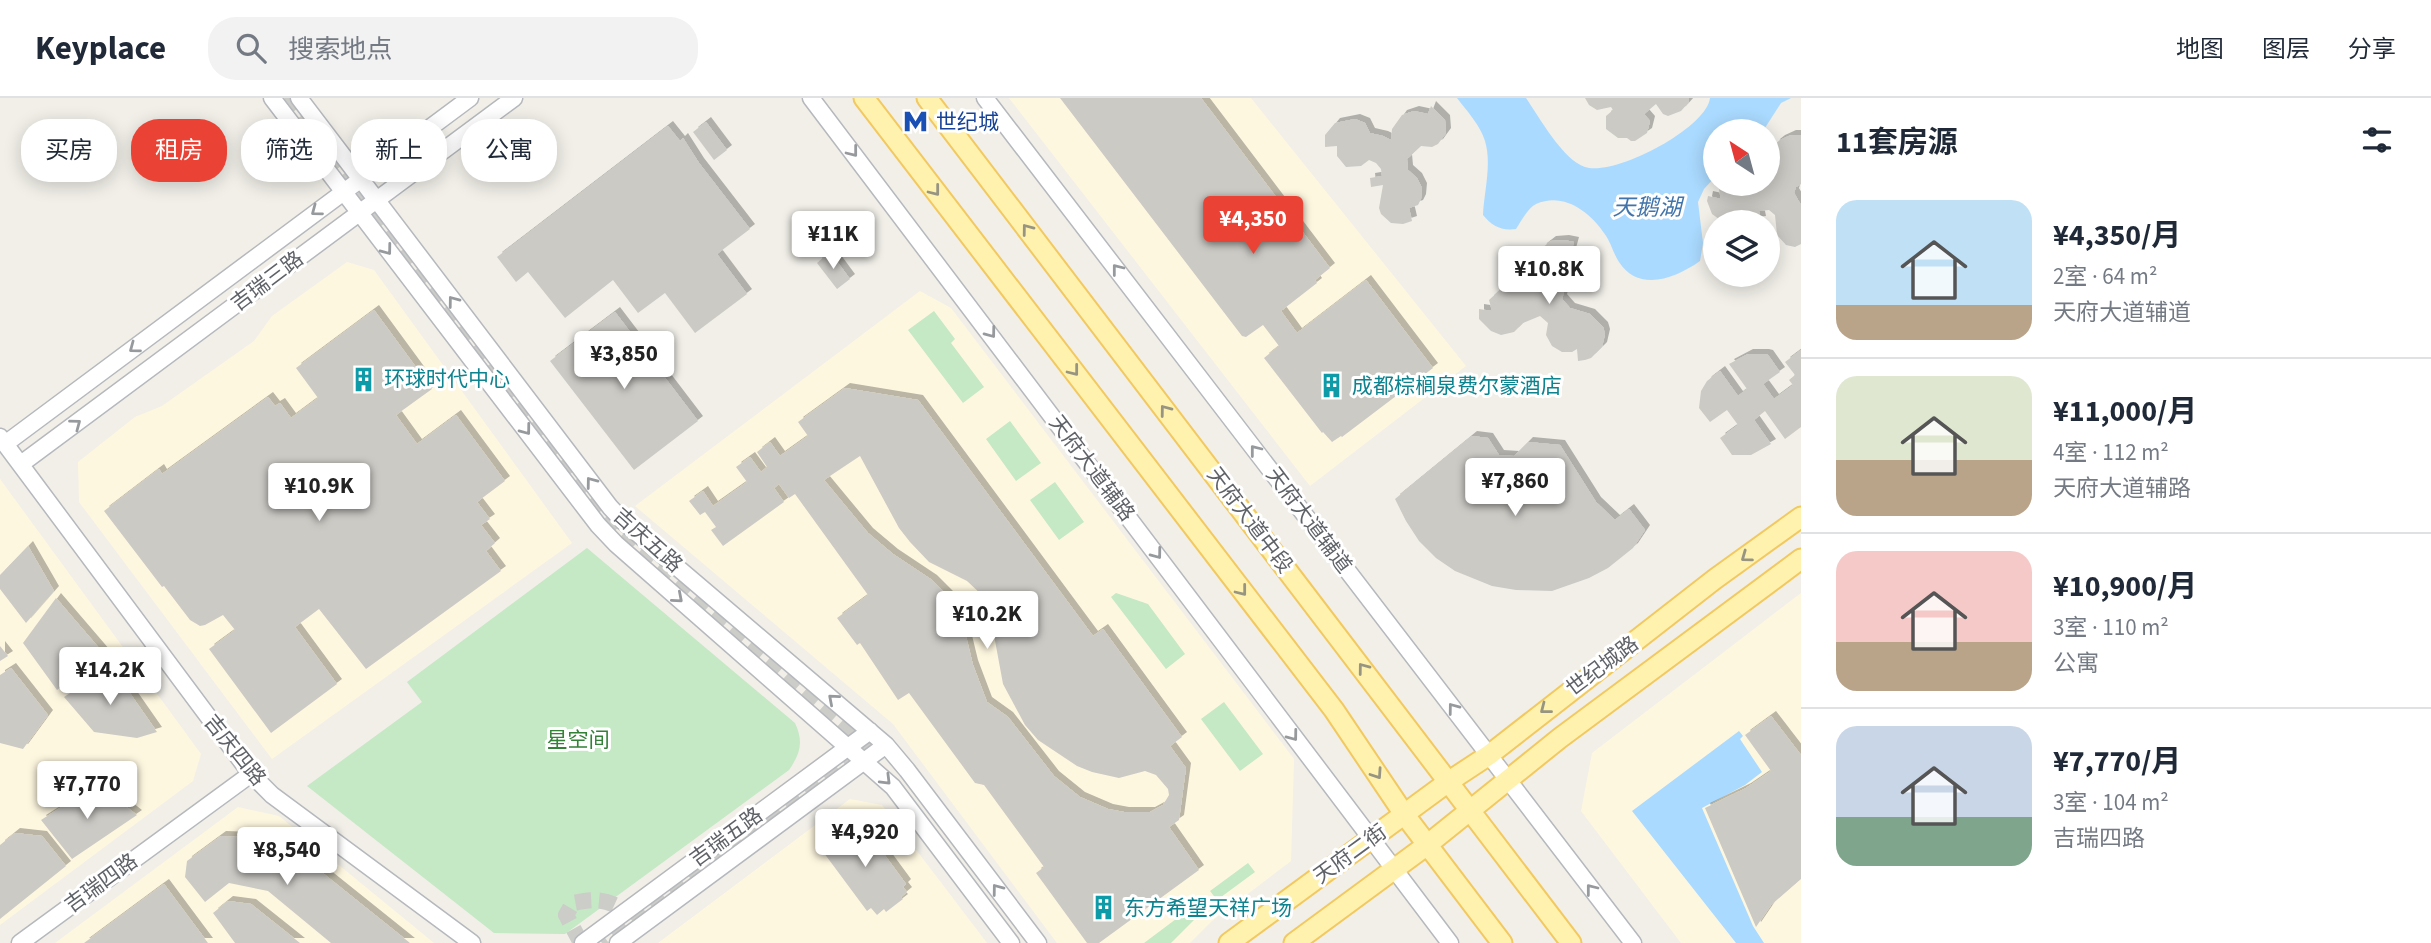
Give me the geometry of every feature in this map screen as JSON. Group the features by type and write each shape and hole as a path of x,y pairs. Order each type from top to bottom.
{"main road":[{"path":"864,98 1334,710 1404,814 1502,943"},
{"name":"天府大道中段","path":"927,98 1571,943"},
{"name":"世纪城路","path":"1404,814 1489,755 1715,579 1801,517"},
{"name":"世纪城路","path":"1427,845 1560,738 1801,559"},
{"name":"天府二街","path":"1229,943 1404,814"},
{"name":"天府二街","path":"1293,943 1427,845"}],"street":[{"name":"吉庆五路","path":"272,98 598,525 616,544 893,787 1011,943"},
{"name":"吉庆五路","path":"299,98 351,166"},
{"name":"吉瑞三路","path":"441,119 470,98"},
{"name":"吉瑞三路","path":"21,464 514,98"},
{"name":"天府大道辅路","path":"811,98 1371,839"},
{"name":"天府大道辅道","path":"985,98 1633,943"},
{"name":"吉瑞三路","path":"3,441 355,182"},
{"name":"吉庆五路","path":"363,182 624,522 886,745 1038,943"},
{"name":"吉庆四路","path":"3,441 251,774 272,796 472,943"},
{"name":"吉瑞五路","path":"583,943 619,909 870,731"},
{"name":"吉瑞五路","path":"618,943 886,745"},
{"name":"吉瑞四路","path":"20,943 251,774"},
{"path":"1371,839 1450,943"}],"shaded area":[{"path":"1009,98 1251,98 1466,366 1310,486"},
{"path":"347,262 374,270 572,543 272,759 79,502 78,462 135,417 162,406 254,341 272,316"},
{"name":"东方希望天祥广场","path":"920,291 951,308 1294,759 1291,861 1212,921 1190,943 1057,943 893,724 635,506"},
{"path":"0,479 201,754 193,781 0,925"},
{"path":"1801,593 1801,943 1681,943 1581,811 1592,753"},
{"path":"850,799 882,805 987,943 658,943"},
{"path":"238,807 279,816 434,943 55,943"}],"green space":[{"path":"934,311 955,339 951,343 984,387 963,403 908,330"},
{"path":"1010,421 1041,463 1016,481 986,439"},
{"path":"1055,482 1084,522 1059,540 1030,500"},
{"name":"星空间","path":"587,548 795,723 800,748 789,770 565,934 494,933 307,786 422,702 407,682"},
{"path":"1116,593 1148,604 1185,654 1166,669 1111,597"},
{"path":"1224,702 1263,754 1240,771 1201,719"},
{"path":"1248,863 1255,872 1217,900 1210,891"},
{"path":"1196,904 1202,912 1171,943 1144,943"}],"water":[{"name":"天鹅湖","path":"1457,98 1526,98 1568,156 1585,167 1599,168 1637,157 1677,136 1705,110 1710,98 1791,98 1781,103 1771,119 1703,119 1703,191 1698,202 1703,243 1700,261 1680,273 1658,280 1647,280 1627,272 1606,236 1591,217 1565,202 1556,200 1536,204 1516,229 1501,228 1486,219 1483,215 1488,168 1487,150 1477,124"},
{"path":"1739,731 1743,736 1740,739 1762,772 1745,785 1702,808 1753,926 1764,943 1736,943 1632,811"}],"building":[{"path":"1060,98 1201,98 1330,268 1315,280 1317,283 1281,311 1297,333 1366,280 1433,368 1332,442 1322,433 1264,358 1279,346 1263,325 1246,337 1242,336"},
{"path":"1585,98 1689,98 1689,102 1681,111 1668,116 1663,114 1656,104 1644,114 1650,121 1647,133 1631,141 1618,138 1606,129 1606,116 1613,110 1611,107 1597,110 1589,105"},
{"path":"1431,106 1445,120 1446,133 1438,144 1432,147 1421,146 1407,159 1408,170 1417,178 1422,188 1421,199 1418,205 1409,208 1412,221 1403,224 1391,223 1381,214 1379,208 1383,185 1371,187 1370,178 1382,176 1381,169 1369,160 1361,166 1346,167 1337,156 1337,146 1325,147 1325,135 1335,123 1355,119 1365,123 1370,133 1391,140 1392,129 1402,115 1414,111 1428,114"},
{"path":"706,122 727,150 714,160 693,132"},
{"path":"668,126 680,141 683,138 750,229 717,254 747,294 695,333 665,293 638,313 613,280 565,318 528,272 516,282 497,257"},
{"path":"1791,135 1801,135 1801,184 1796,187 1794,193 1801,205 1801,244 1795,247 1786,245 1780,238 1780,210 1710,210 1707,201 1708,196 1721,199 1720,196 1780,196 1780,140"},
{"path":"1551,241 1574,242 1571,253 1579,265 1580,276 1575,285 1564,292 1562,299 1570,308 1590,314 1603,327 1605,334 1602,347 1585,360 1578,361 1577,349 1562,352 1552,346 1546,335 1548,323 1540,316 1523,323 1514,332 1501,335 1491,331 1479,319 1479,309 1492,311 1489,300 1501,289 1518,286 1526,292 1536,287 1542,272 1538,263 1542,248"},
{"path":"830,252 850,279 837,289 817,263"},
{"path":"374,310 432,389 396,415 417,444 456,415 505,481 477,502 490,519 481,525 495,543 486,551 501,571 366,669 319,609 295,627 337,684 271,733 209,649 235,630 223,615 200,626 190,620 104,511 159,469 162,474 268,397 275,406 280,403 291,418 318,398 296,368"},
{"path":"615,312 698,421 634,470 550,361"},
{"path":"1801,350 1801,427 1785,439 1765,411 1754,420 1771,444 1751,455 1732,455 1720,438 1738,425 1727,410 1710,422 1699,408 1701,391 1707,381 1720,371 1738,396 1747,389 1729,364 1748,354 1768,355 1780,372 1763,384 1774,399 1793,385 1789,380 1795,375 1785,362"},
{"path":"845,388 918,400 1093,636 1103,629 1182,737 1170,746 1186,768 1179,820 1169,827 1199,870 1099,943 1087,943 1036,873 1044,867 984,785 975,783 909,693 898,700 860,643 857,645 837,618 868,595 795,494 789,498 779,484 774,488 784,502 723,546 711,530 716,527 705,512 700,515 689,501 703,491 713,506 747,482 736,467 750,457 761,472 767,467 757,452 770,442 780,456 808,436 798,422","holes":["860,456 899,528 929,562 967,581 982,595 989,608 1003,684 1025,725 1038,740 1077,766 1092,772 1119,778 1145,771 1156,775 1168,789 1169,795 1163,805 1150,812 1108,809 1080,797 1054,776 1008,717 987,702 973,665 964,628 952,600 932,580 893,554 868,533 824,480"]},
{"path":"1472,436 1488,438 1499,455 1514,456 1528,442 1560,445 1596,502 1615,520 1629,509 1645,530 1633,548 1608,568 1552,591 1492,586 1455,571 1436,558 1419,541 1395,499"},
{"path":"28,546 54,591 26,623 0,589 0,575"},
{"path":"56,598 105,655 57,690 23,643"},
{"path":"0,646 8,656 0,661"},
{"path":"111,666 157,732 137,738 94,732 64,697"},
{"path":"11,668 48,715 23,749 0,743 0,675"},
{"path":"1771,716 1801,755 1801,879 1771,905 1756,927 1705,808 1746,788 1771,771 1745,735"},
{"path":"82,794 110,794 137,815 72,859 41,820"},
{"path":"851,823 854,827 858,824 862,829 864,827 906,884 903,887 907,892 901,897 903,899 886,912 884,909 877,915 871,908 867,911 821,849 826,845 824,842"},
{"path":"15,833 42,836 66,866 0,919 0,845"},
{"path":"221,836 279,838 410,943 331,943 268,891 229,883 205,902 185,877 187,861"},
{"path":"164,884 208,943 84,943 157,889"},
{"path":"228,901 251,904 300,943 235,943 213,913"}],"tunnel":[{"path":"285,98 600,510 622,534 867,747 602,943"},
{"path":"581,943 566,915 573,903 594,900 615,905"}],"place":[{"name":"世纪城","path":"916,122"},
{"name":"环球时代中心","path":"364,379"},
{"name":"成都棕榈泉费尔蒙酒店","path":"1332,386"},
{"name":"东方希望天祥广场","path":"1104,908"}]}
